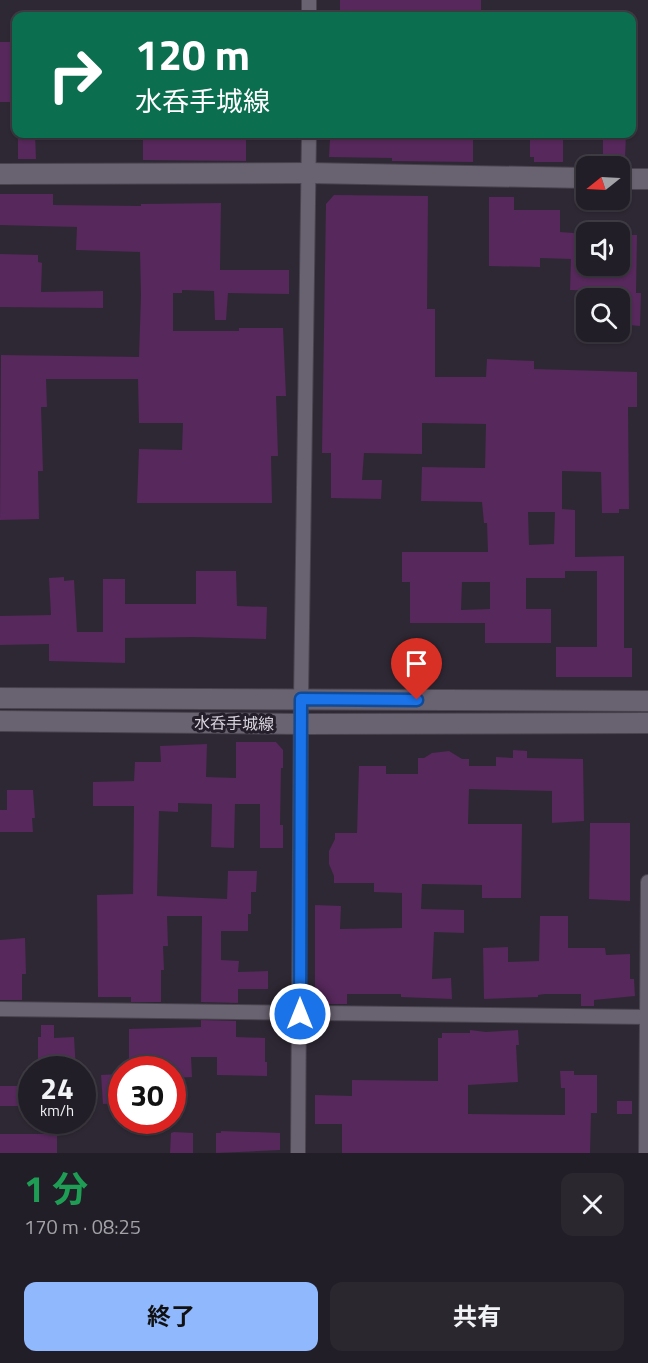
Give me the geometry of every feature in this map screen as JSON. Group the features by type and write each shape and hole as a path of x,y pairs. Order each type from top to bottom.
{"main road":[{"path":"0,174 309,173 576,178"},
{"path":"630,179 648,179"},
{"name":"水呑手城線","path":"0,698 648,701"},
{"name":"水呑手城線","path":"0,721 301,724 648,723"}],"street":[{"path":"298,1153 301,699 309,138"},
{"path":"646,1153 648,882"},
{"path":"0,1009 648,1017"}],"building":[{"path":"340,0 481,0 481,12 340,12"},
{"path":"0,42 12,42 12,102 0,102"},
{"path":"18,138 35,138 36,159 18,159"},
{"path":"143,138 246,138 246,161 143,160"},
{"path":"346,138 473,138 473,162 392,161 392,158 329,157 330,139 346,140"},
{"path":"534,138 563,138 563,162 534,162 534,157 530,157 530,140"},
{"path":"603,138 626,138 625,156 603,156"},
{"path":"0,194 53,194 53,205 141,206 141,204 221,203 220,270 289,270 289,294 228,293 226,320 215,320 214,291 182,290 182,293 173,293 173,331 283,328 286,396 276,396 278,456 271,456 272,503 137,503 139,449 182,450 183,423 139,423 138,379 46,379 47,407 41,407 43,471 38,471 39,519 0,520 1,355 139,357 141,295 140,252 76,250 77,227 0,225"},
{"path":"334,195 428,196 427,309 435,309 435,377 486,377 487,359 534,361 534,369 637,372 637,407 628,407 629,509 619,509 619,513 602,513 601,472 562,471 562,509 575,510 575,557 624,556 624,648 632,648 632,677 556,677 556,647 597,647 597,571 565,571 565,578 526,578 526,609 551,609 551,643 485,643 485,623 410,623 410,582 402,582 402,552 488,552 487,523 484,523 482,502 421,501 422,467 485,468 486,424 422,423 422,454 364,453 362,480 382,480 381,499 331,498 331,453 322,453 326,204","holes":["528,512 555,512 554,544 529,545","462,582 490,582 490,609 461,610"]},
{"path":"489,197 514,197 514,210 560,210 560,232 576,233 576,276 630,276 630,235 637,235 636,293 641,293 640,326 630,325 630,288 570,290 571,259 540,258 540,267 489,266"},
{"path":"0,254 38,255 38,262 42,263 41,292 103,291 103,308 0,307"},
{"path":"196,571 236,571 237,606 267,607 266,639 125,638 125,663 49,661 49,644 0,645 0,616 51,615 49,578 64,577 64,581 74,580 77,632 103,632 103,579 125,579 125,604 196,604"},
{"path":"236,742 276,742 283,750 280,825 283,825 283,848 260,848 260,804 235,804 234,848 211,847 212,804 178,803 178,812 159,811 157,896 227,899 228,871 257,871 256,892 251,892 248,931 221,931 221,960 239,961 238,972 268,971 268,989 238,989 238,1003 201,1002 202,916 167,916 168,946 163,946 164,970 161,970 161,1002 131,1002 131,997 98,997 97,895 133,894 134,806 93,806 93,782 134,781 135,762 161,762 160,746 207,744 206,777 236,778"},
{"path":"513,750 527,751 527,758 583,759 584,821 552,823 552,791 469,789 468,824 522,824 521,898 482,898 482,885 422,884 421,909 464,910 464,933 434,932 432,979 451,978 452,999 401,997 401,994 347,994 347,1004 320,1004 315,998 315,905 341,906 340,929 402,928 402,893 374,892 374,883 334,883 329,864 329,851 335,839 335,833 357,833 359,766 386,766 386,774 418,774 418,758 449,751 462,759 469,759 469,766 496,766 496,757 513,758"},
{"path":"7,790 33,790 35,818 32,818 33,832 0,832 0,810 7,810"},
{"path":"590,823 630,823 630,901 589,899"},
{"path":"540,916 568,916 568,948 605,948 606,955 630,954 630,979 634,979 635,996 594,1000 594,1006 581,1006 581,994 545,994 538,995 538,997 484,999 483,948 508,947 508,962 539,961"},
{"path":"25,938 26,974 22,974 22,1000 0,1000 0,940"},
{"path":"201,1020 236,1021 236,1037 265,1038 267,1076 217,1075 217,1057 191,1057 192,1077 186,1077 186,1056 129,1056 129,1029 201,1027"},
{"path":"41,1025 54,1025 54,1038 74,1037 75,1056 38,1056 38,1037 41,1037"},
{"path":"470,1030 486,1032 518,1030 519,1045 516,1045 518,1082 468,1085 468,1114 565,1115 565,1088 561,1088 560,1071 574,1071 574,1075 597,1075 597,1113 591,1113 590,1153 342,1153 342,1124 315,1124 315,1095 352,1096 352,1080 438,1081 438,1038 442,1038 442,1033 470,1033"},
{"path":"101,1075 108,1075 108,1104 103,1104"},
{"path":"0,1086 18,1086 18,1106 0,1106"},
{"path":"617,1101 632,1101 632,1114 617,1114"},
{"path":"221,1131 280,1133 280,1150 216,1153 216,1133 221,1133"},
{"path":"193,1133 193,1153 170,1153 171,1134"},
{"path":"0,1134 57,1134 57,1153 0,1153"}],"route":[{"path":"300,1014 301,699 417,700"}]}
